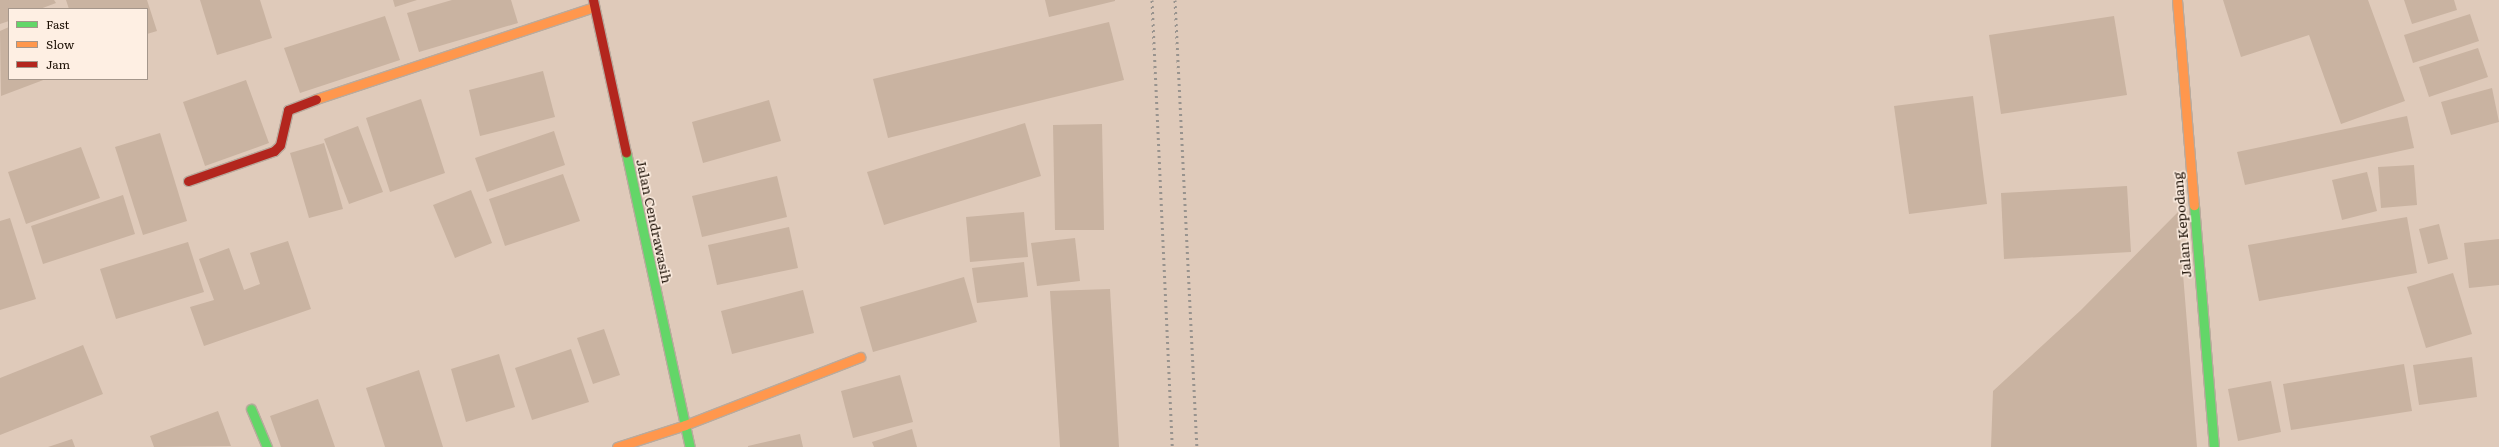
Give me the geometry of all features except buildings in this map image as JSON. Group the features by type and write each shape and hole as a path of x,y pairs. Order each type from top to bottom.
{"street":[{"name":"Jalan Kepodang","path":"2177,0 2214,447"},
{"path":"188,181 274,151 280,146 288,110 297,105 593,4"},
{"name":"Jalan Cendrawasih","path":"593,4 690,447"},
{"path":"617,447 685,425 860,357"},
{"path":"251,409 267,447"}],"railway":[{"path":"1152,0 1172,447"},
{"path":"1175,0 1197,447"}],"traffic: fast":[{"path":"626,152 690,447"},
{"path":"2194,205 2214,447"},
{"path":"251,409 267,447"}],"traffic: slow":[{"path":"2177,0 2194,205"},
{"path":"316,99 594,7"},
{"path":"617,447 685,425 860,357"}],"traffic: jam":[{"path":"593,0 626,152"},
{"path":"188,181 274,151 280,145 288,110 316,99"}]}
